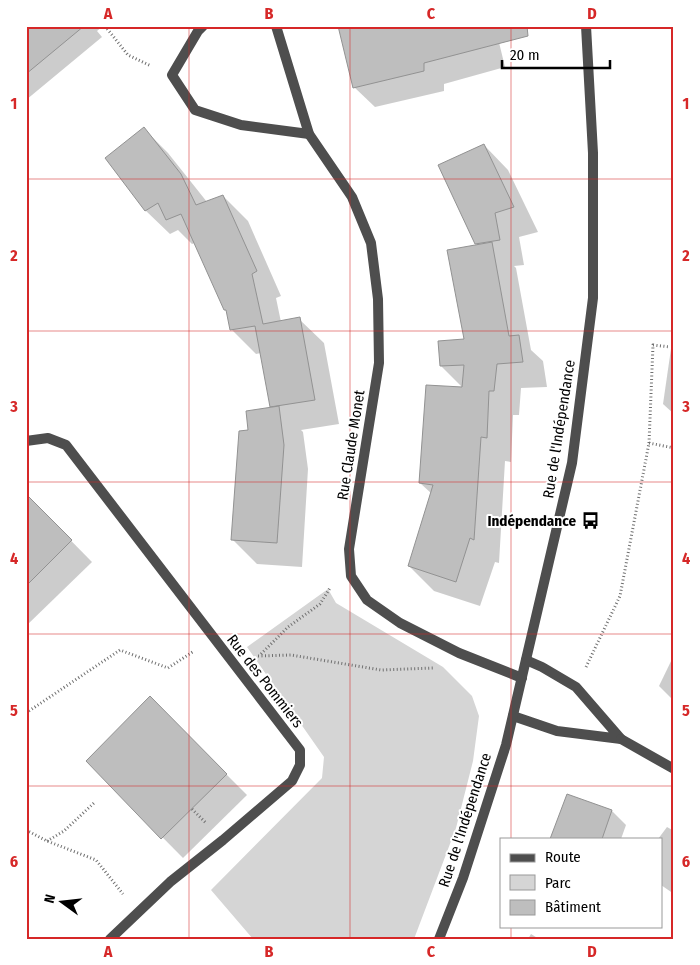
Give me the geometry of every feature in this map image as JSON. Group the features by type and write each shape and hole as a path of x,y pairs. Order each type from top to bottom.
{"street":[{"path":"203,26 198,31 172,75 195,110 241,125 309,134"},
{"name":"Rue Claude Monet","path":"276,26 309,134 352,197 371,243 378,299 379,363 349,549 351,576 367,600 400,623 459,653 522,678"},
{"name":"Rue de l'Indépendance","path":"439,939 463,878 506,745 572,463 593,298 593,153 586,26"},
{"name":"Rue des Pommiers","path":"26,441 48,438 66,446 300,750 300,765 292,781 170,882 110,939"},
{"path":"526,660 576,687 621,739 674,769"},
{"path":"513,716 557,731 621,739"}],"path":[{"path":"105,26 128,56 172,75"},
{"path":"576,687 620,596 648,443 653,345 670,347"},
{"path":"648,443 674,448"},
{"path":"261,655 288,627 320,604 337,577 349,549"},
{"path":"26,713 120,650 168,668 213,638"},
{"path":"233,663 261,655 291,655 381,670 443,667 453,670 459,653"},
{"path":"47,841 64,831 95,802"},
{"path":"26,830 47,841 96,860 138,913"}],"green space":[{"path":"328,589 336,603 443,667 472,696 479,716 473,761 456,828 414,939 253,939 211,890 322,778 324,757 247,647"}],"building":[{"path":"26,26 84,26 26,74"},
{"path":"338,26 527,26 528,36 424,63 424,71 353,88"},
{"path":"144,127 181,174 196,205 223,195 257,271 252,274 263,324 300,317 315,400 270,407 255,326 230,330 226,310 224,310 181,214 166,220 158,203 145,211 105,158"},
{"path":"484,144 514,207 495,213 500,240 475,244 438,165"},
{"path":"492,242 509,336 519,335 523,362 497,364 494,391 489,391 487,438 481,437 474,540 470,538 456,582 408,566 433,485 419,483 426,385 462,387 464,365 440,366 438,341 464,339 447,250"},
{"path":"279,406 284,445 277,543 231,540 239,431 248,430 246,411"},
{"path":"26,494 72,540 26,586"},
{"path":"150,696 227,774 161,839 86,761"},
{"path":"567,794 612,810 602,838 550,838"}],"place":[{"name":"Indépendance","path":"590,521"}]}
